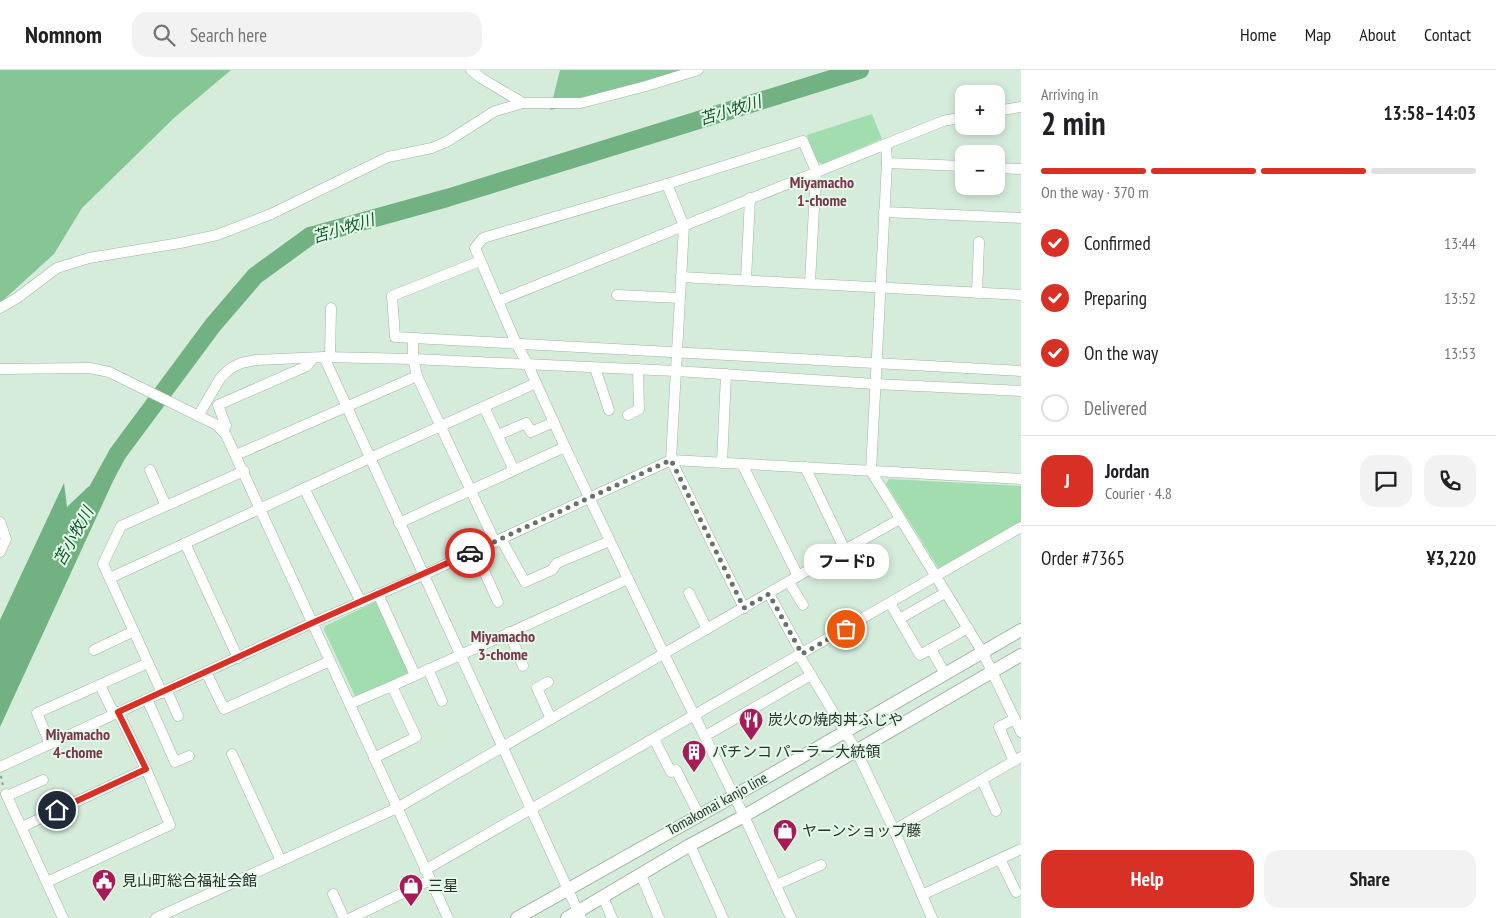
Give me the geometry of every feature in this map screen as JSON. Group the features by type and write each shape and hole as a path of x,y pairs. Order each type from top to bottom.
{"main road":[{"name":"Tomakomai kanjo line","path":"517,918 734,796 1021,630"},
{"name":"Tomakomai kanjo line","path":"575,916 690,845 744,816 1021,656"}],"street":[{"path":"471,70 523,103"},
{"path":"0,308 17,298 57,268 90,258 217,235 271,214 388,157 432,148 448,141 496,111 523,103 581,103 698,70"},
{"path":"1005,110 1021,107"},
{"path":"498,300 816,171 942,121 955,119"},
{"path":"791,918 744,816 589,499 528,365 516,344 475,248 483,238 667,184 803,141 816,171 810,283"},
{"path":"886,144 887,163 875,362 871,471 983,652 1021,732"},
{"path":"887,163 955,166"},
{"path":"1005,168 1021,169"},
{"path":"667,184 684,226 671,460 744,608"},
{"path":"746,280 750,198"},
{"path":"884,212 1021,218"},
{"path":"977,293 979,242"},
{"path":"480,261 392,296 395,337 1021,371"},
{"path":"681,277 1021,295"},
{"path":"617,296 680,298"},
{"path":"331,308 322,357 567,889 575,916"},
{"path":"412,339 417,376 440,426 470,490 498,540 525,582 552,570 557,564 610,541"},
{"path":"223,431 226,426 218,405 307,366 322,357"},
{"path":"198,416 221,377 231,368 241,363 256,360 322,357 414,359 676,371 1021,391"},
{"path":"0,369 90,368 109,372 217,425 223,431 244,471 448,918"},
{"path":"595,368 609,410"},
{"path":"628,415 639,409 638,370"},
{"path":"722,463 726,374"},
{"path":"236,455 417,376"},
{"path":"110,578 536,383"},
{"path":"484,406 514,470"},
{"path":"498,436 526,423 530,432 554,422"},
{"path":"399,523 565,447"},
{"path":"2,766 671,460 1021,479"},
{"path":"742,464 794,579 803,605"},
{"path":"805,466 845,550"},
{"path":"150,470 166,506"},
{"path":"178,716 148,663 103,564 121,526 244,471"},
{"path":"304,488 361,602"},
{"path":"156,918 397,808 900,519"},
{"path":"0,522 6,539 0,552"},
{"path":"351,918 428,875 531,810 1021,527"},
{"path":"185,544 238,658"},
{"path":"475,551 498,602"},
{"path":"350,704 628,578"},
{"path":"899,619 945,592"},
{"path":"689,593 707,629"},
{"path":"378,594 415,675"},
{"path":"769,594 811,675 856,750 894,830 932,918"},
{"path":"890,603 920,656 968,628"},
{"path":"94,650 134,631"},
{"path":"509,632 523,666"},
{"path":"931,650 945,674"},
{"path":"206,672 224,710 330,661"},
{"path":"50,744 37,713 148,663"},
{"path":"428,669 442,701"},
{"path":"705,736 811,675"},
{"path":"548,682 537,688 551,718"},
{"path":"46,882 170,825 146,769 100,685"},
{"path":"374,758 416,737 392,686"},
{"path":"148,699 175,762 189,756"},
{"path":"894,830 1017,759 999,727 1015,719"},
{"path":"654,739 671,772 676,770 699,815"},
{"path":"232,754 281,861"},
{"path":"22,827 146,769"},
{"path":"43,780 7,795 63,918"},
{"path":"982,780 996,811"},
{"path":"690,845 724,918"},
{"path":"922,895 1021,850"},
{"path":"1000,859 1016,892"},
{"path":"776,885 821,865"},
{"path":"641,875 659,918"},
{"path":"333,894 344,918"},
{"path":"603,897 612,918"}],"path":[{"path":"2,766 1,774 7,795"}],"shaded area":[{"path":"0,70 231,70 174,118 82,208 54,254 0,303"},
{"path":"560,70 696,70 614,96 550,110"},
{"path":"872,114 882,139 823,164 816,161 807,135"},
{"path":"889,479 1021,486 1021,522 939,569 886,484"},
{"path":"377,601 410,673 355,696 324,630 325,626"}],"water":[{"path":"120,466 0,727 0,620 64,483 67,507 88,487 102,483"}],"waterway":[{"name":"苫小牧川","path":"91,502 118,453 213,325 255,276 310,236 447,198 860,70"}],"way so far":[{"path":"470,553 671,460 744,608 769,594 802,654 846,629"}],"place":[{"name":"フードD","path":"846,629"},
{"name":"炭火の焼肉丼ふじや","path":"751,741"},
{"name":"パチンコ パーラー大統領","path":"694,773"},
{"name":"ヤーンショップ藤","path":"785,852"},
{"name":"見山町総合福祉会館","path":"104,902"},
{"name":"三星","path":"411,907"}],"district":[{"name":"Miyamacho 1-chome","path":"822,191"},
{"name":"Miyamacho 3-chome","path":"503,645"},
{"name":"Miyamacho 4-chome","path":"78,743"}],"route":[{"path":"57,810 146,769 118,712 470,553"}]}
